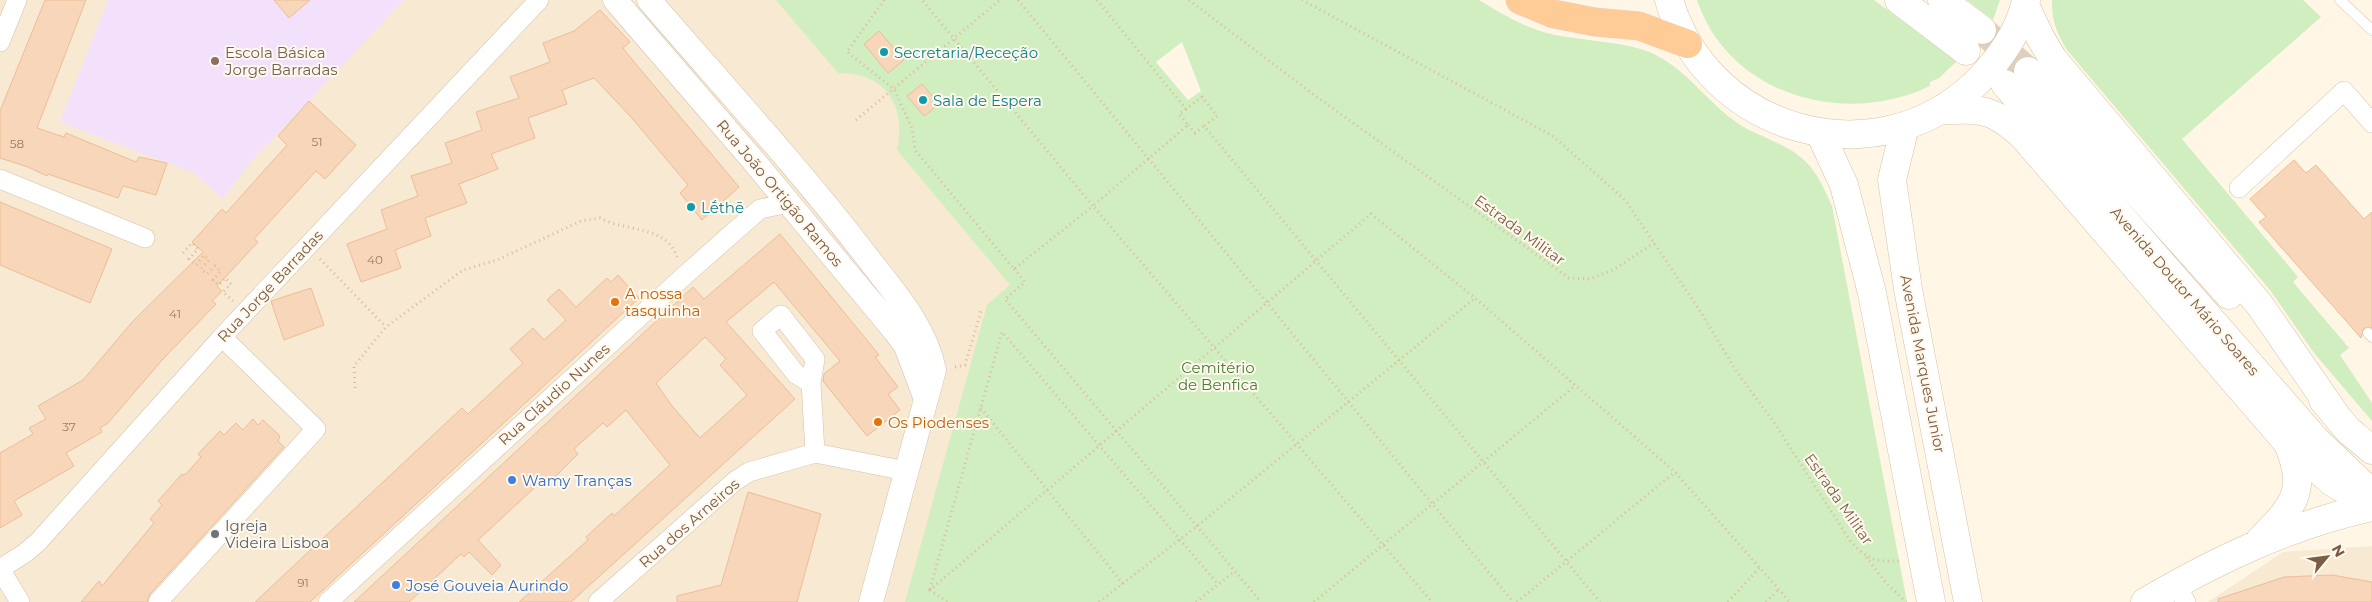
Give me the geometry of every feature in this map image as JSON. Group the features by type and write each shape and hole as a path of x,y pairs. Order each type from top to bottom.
{"highway":[{"path":"1520,0 1554,14 1595,22 1639,26 1688,44"}],"main road":[{"path":"1669,0 1688,44 1713,77 1744,103 1781,122 1820,133 1848,135 1877,133 1904,126 1942,110 1971,88 2001,54 2015,31 2025,2"},
{"path":"1899,0 1974,40 1942,0"},
{"path":"2025,2 2040,37 2053,59 2259,304 2335,414"},
{"name":"Avenida Doutor Mário Soares","path":"2028,71 2348,430 2372,450"},
{"name":"Avenida Doutor Mário Soares","path":"2005,84 2315,438 2362,484 2372,490"},
{"path":"1942,110 1979,109 1996,115 2023,136 2286,441 2332,482 2372,506"},
{"name":"Avenida Marques Junior","path":"1904,126 1892,180 1908,289 1966,589"},
{"path":"1820,133 1844,185 1872,292 1930,602"},
{"path":"2145,602 2181,593 2258,542 2282,519 2292,502 2298,485 2297,472 2286,441"},
{"path":"2258,542 2330,517 2372,506"},
{"path":"1966,589 1985,602"}],"street":[{"path":"0,42 17,0"},
{"name":"Rua Jorge Barradas","path":"0,570 26,553 38,542 222,337 539,0"},
{"name":"Rua João Ortigão Ramos","path":"615,0 789,203 906,346 926,399"},
{"name":"Rua João Ortigão Ramos","path":"649,0 820,197 912,318 924,338 934,370"},
{"path":"2238,188 2344,91 2372,123"},
{"path":"0,179 145,238"},
{"name":"Rua Cláudio Nunes","path":"328,602 684,276 760,209 789,203"},
{"path":"158,602 316,429 222,337"},
{"path":"871,602 934,370"},
{"path":"811,383 815,453"},
{"name":"Rua dos Arneiros","path":"598,602 735,481 749,472 815,453 906,471"},
{"path":"0,570 20,602"}],"lane":[{"path":"2340,0 2372,30"},
{"path":"789,203 820,197"}],"path":[{"path":"884,0 847,52 894,88 912,128 915,150 1025,282 1005,299 1261,602"},
{"path":"922,0 1093,206 1432,602"},
{"path":"856,120 1000,0"},
{"path":"1018,0 1513,602"},
{"path":"1096,0 1186,109"},
{"name":"Estrada Militar","path":"1188,0 1317,97 1569,278 1590,279 1613,270 1654,243 1851,542 1865,557 1876,561 1905,561"},
{"path":"1302,0 1553,136 1568,147 1625,200 1654,243"},
{"path":"1202,97 1217,116 1195,133 1179,114 1186,109 1202,97"},
{"path":"1014,269 1093,206 1188,125"},
{"path":"1204,126 1600,602"},
{"path":"930,590 1371,214 1475,298 1676,472 1790,602"},
{"path":"355,388 354,366 386,327 463,270 497,260 581,222 600,218 612,225 656,234 674,246 684,276"},
{"path":"183,253 192,243 198,250 189,259 196,265 204,256 209,260 201,269 207,274 215,266 221,271 213,280 219,285 225,278"},
{"path":"308,246 386,327"},
{"path":"1099,602 1197,526 1475,298"},
{"path":"934,370 965,365 982,308"},
{"path":"930,590 1002,332 1218,584"},
{"path":"1314,602 1576,386"},
{"path":"981,408 1123,584"},
{"path":"1517,602 1676,472"},
{"path":"1865,557 1886,583 1906,602"},
{"path":"1728,602 1760,567"},
{"path":"1196,602 1235,571"},
{"path":"1766,602 1779,589"},
{"path":"930,590 946,602"}],"shaded area":[{"path":"0,0 839,0 1054,271 991,602 0,602"},
{"name":"Escola Básica Jorge Barradas","path":"108,0 404,0 249,164 223,199 194,173 60,122"},
{"path":"2372,546 2372,602 2208,602 2283,552"}],"green space":[{"name":"Cemitério de Benfica","path":"776,0 1479,0 1528,27 1547,33 1631,46 1654,54 1667,61 1689,79 1730,118 1798,155 1814,171 1827,194 1832,206 1907,602 905,602 987,305 1010,285 897,150 899,119 889,94 880,85 868,78 854,74 838,73","holes":["1182,42 1201,91 1188,100 1156,62"]},
{"path":"1697,0 1874,0 1957,61 1939,78 1930,82 1930,86 1897,98 1862,103 1827,102 1794,94 1762,80 1735,60 1713,33"},
{"path":"1967,0 2000,0 1993,20"},
{"path":"2052,0 2303,0 2321,17 2182,139 2298,277 2293,282 2349,348 2340,355 2372,403 2372,421 2314,353 2270,290 2067,50 2055,26"}],"building":[{"path":"45,0 86,0 37,128 64,137 66,133 136,162 139,157 167,163 156,195 123,186 118,198 48,174 47,176 28,167 0,158 0,111"},
{"path":"274,0 310,0 289,18"},
{"path":"600,10 630,42 623,48 739,187 702,220 680,193 688,185 631,117 594,78 562,90 567,104 528,118 535,138 491,154 498,169 459,184 467,203 425,218 431,236 395,250 401,268 361,282 347,244 387,229 381,210 418,196 411,176 452,163 445,143 482,130 476,112 519,98 510,77 550,62 543,43 574,31"},
{"name":"Secretaria/Receção","path":"879,31 904,60 888,73 864,44"},
{"name":"Sala de Espera","path":"922,84 939,104 924,116 907,96"},
{"path":"309,101 356,145 325,179 316,171 254,239 258,242 217,286 222,291 212,301 216,304 163,359 108,423 100,428 102,432 66,453 74,466 14,501 22,515 0,528 0,453 33,434 29,428 46,419 38,406 83,380 133,321 203,252 192,242 222,209 226,213 287,145 278,136"},
{"path":"2294,160 2306,173 2316,165 2364,219 2372,212 2372,328 2364,328 2361,338 2259,222 2266,217 2250,199"},
{"path":"0,202 112,249 90,303 0,265"},
{"path":"780,234 879,355 875,357 898,387 888,394 900,410 867,436 823,381 824,374 840,361 774,282 726,322 795,399 571,602 519,602 588,540 586,537 612,513 614,516 670,465 626,410 607,427 603,423 574,449 578,454 550,482 545,478 478,540 501,565 492,575 469,552 464,557 461,554 409,602 354,602 693,287 704,299","holes":["705,337 726,359 720,365 747,395 700,438 672,406 656,383"]},
{"path":"618,275 639,298 310,602 255,602 462,408 468,414 523,363 510,349 533,328 544,340 566,320 547,300 559,289 576,307 607,278 611,282"},
{"path":"311,288 324,325 284,340 271,301"},
{"path":"253,419 258,425 263,420 280,436 278,441 284,447 150,594 147,602 81,602 99,581 102,586 154,523 150,519 162,505 158,501 181,475 186,474 201,457 198,454 220,431 224,435 236,423 243,430"},
{"path":"748,492 821,514 797,602 677,602 677,596 721,585"},
{"path":"2332,575 2372,582 2372,602 2218,602 2218,599 2284,577"}],"tunnel":[{"path":"1982,30 2028,71"}],"place":[{"name":"Secretaria/Receção","path":"884,52"},
{"name":"Escola Básica Jorge Barradas","path":"215,61"},
{"name":"Sala de Espera","path":"923,100"},
{"name":"Lḗthē","path":"691,207"},
{"name":"A nossa tasquinha","path":"615,302"},
{"name":"Os Piodenses","path":"878,422"},
{"name":"Wamy Tranças","path":"512,480"},
{"name":"Igreja Videira Lisboa","path":"215,534"},
{"name":"José Gouveia Aurindo","path":"396,585"}]}
